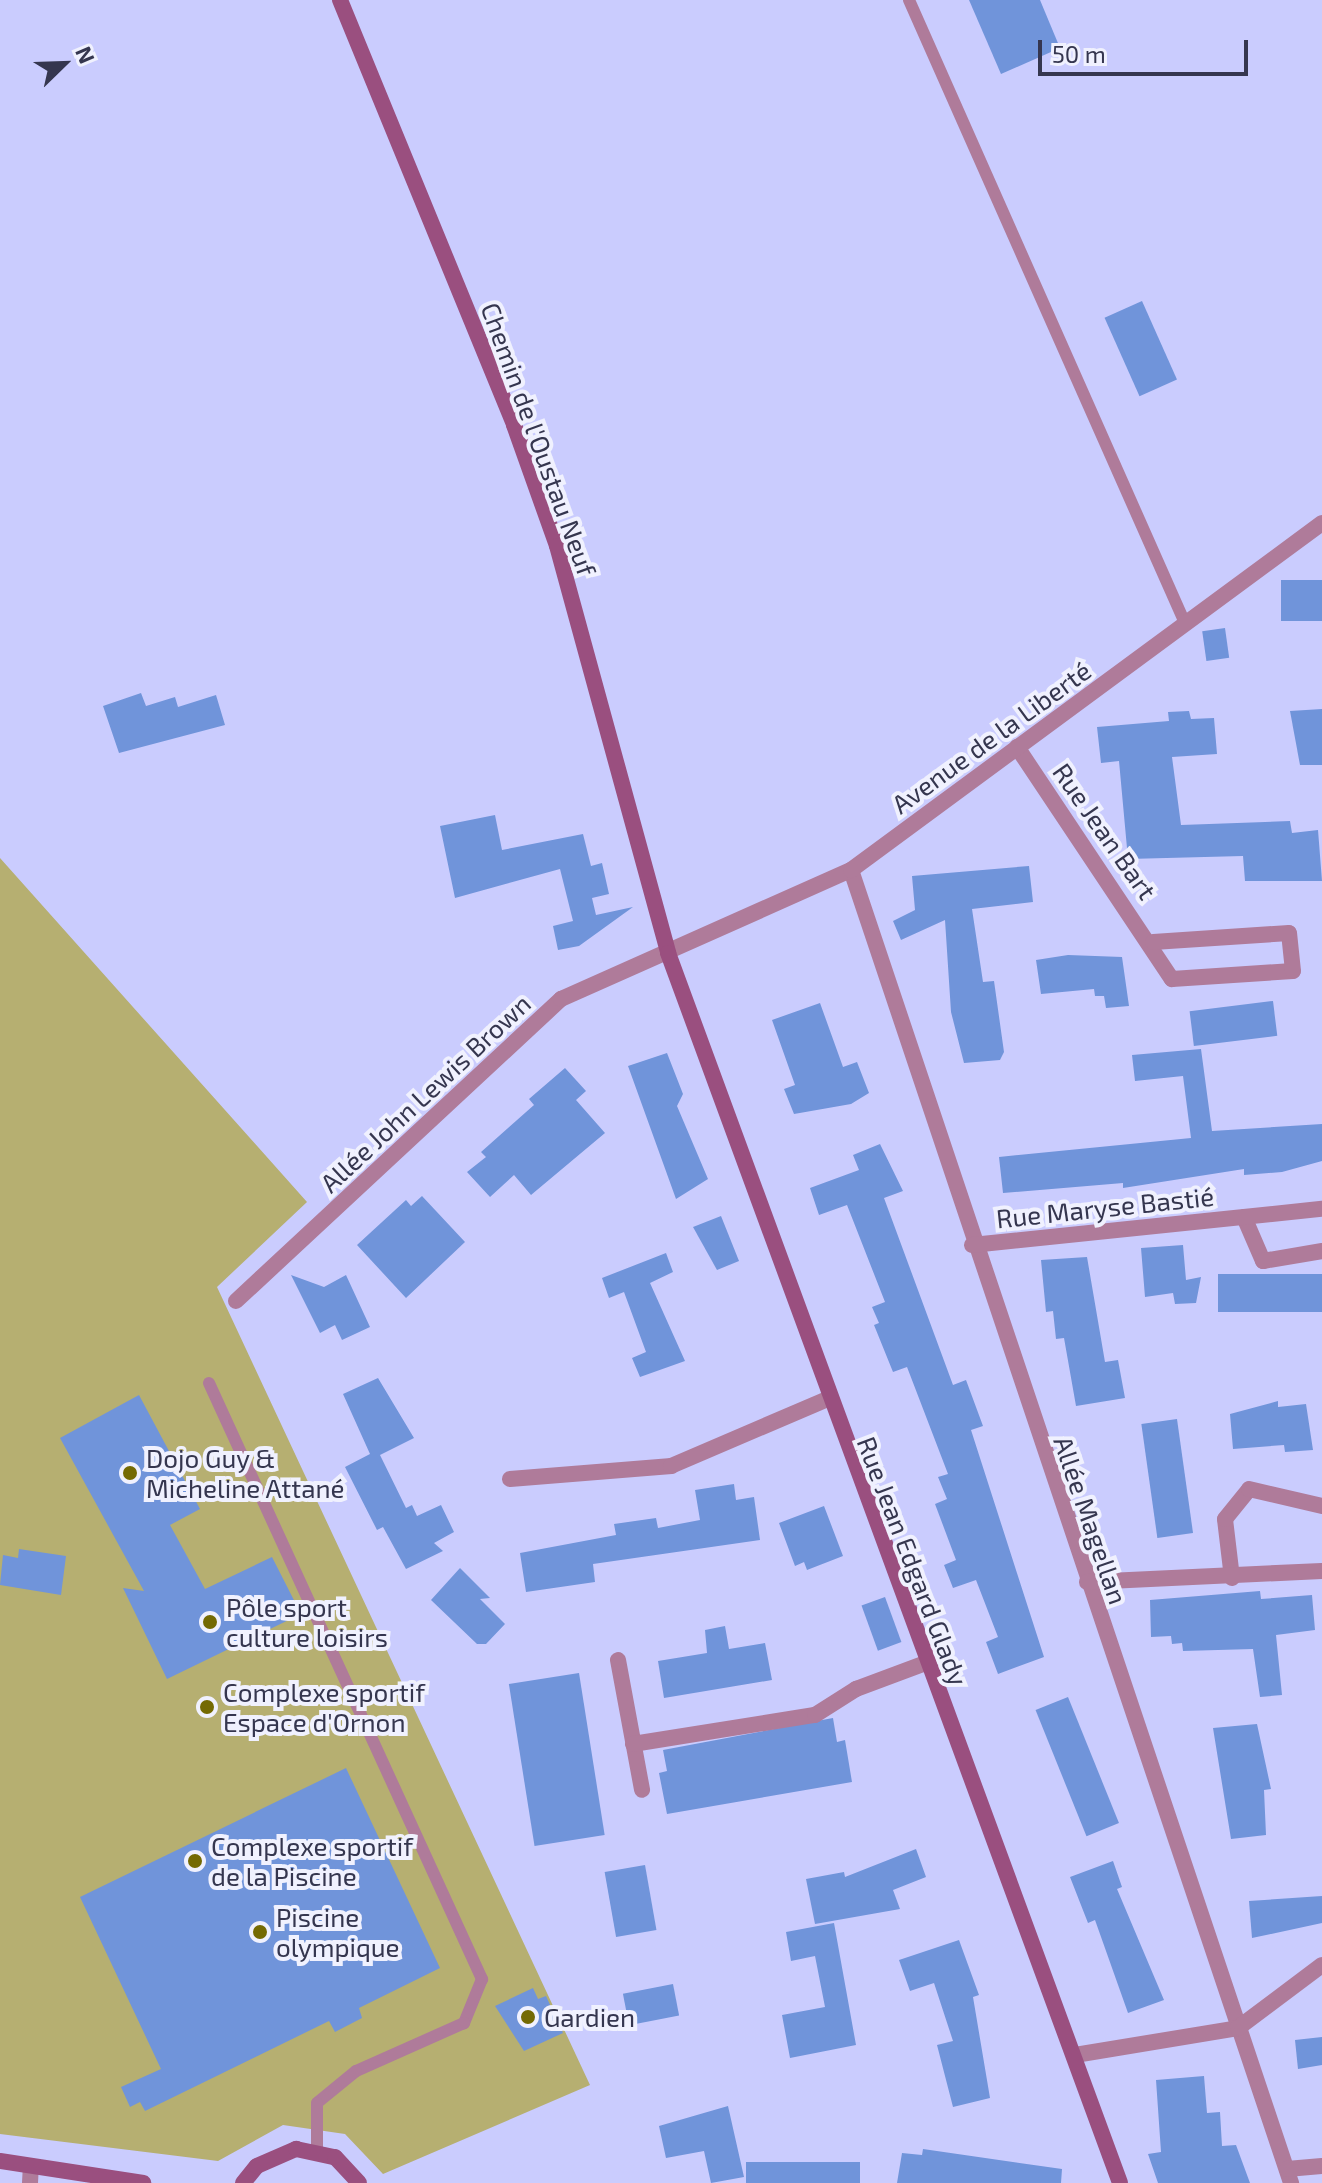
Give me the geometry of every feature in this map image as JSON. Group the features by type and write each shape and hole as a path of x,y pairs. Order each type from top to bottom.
{"street":[{"name":"Chemin de l'Oustau Neuf","path":"340,0 514,425 552,532 668,953"},
{"name":"Avenue de la Liberté","path":"668,953 851,870 1322,523"},
{"name":"Rue Jean Bart","path":"1017,747 1153,942 1172,979 1293,971 1289,933 1153,942"},
{"name":"Allée Magellan","path":"851,870 972,1245 1289,2176"},
{"name":"Allée John Lewis Brown","path":"236,1301 561,999 668,953"},
{"name":"Rue Jean Edgard Glady","path":"668,953 827,1399 1075,2055 1120,2183"},
{"name":"Rue Maryse Bastié","path":"972,1245 1322,1209"},
{"name":"Rue Maryse Bastié","path":"1244,1217 1263,1261 1322,1251"},
{"path":"510,1479 671,1466 827,1399"},
{"path":"1232,1578 1225,1519 1249,1489 1322,1506"},
{"path":"1087,1582 1232,1578 1322,1571"},
{"path":"618,1660 642,1790"},
{"path":"633,1744 815,1715 856,1689 926,1663"},
{"path":"1075,2055 1238,2028 1322,1965"},
{"path":"243,2183 275,2154 317,2150 350,2169 359,2183"},
{"path":"0,2161 31,2174 143,2183"},
{"path":"1289,2176 1322,2166"}],"lane":[{"path":"909,0 1185,623"},
{"path":"209,1383 482,1979 464,2023 356,2071 317,2103 317,2150"}],"shaded area":[{"name":"Complexe sportif Espace d'Ornon","path":"0,858 307,1202 217,1287 590,2085 383,2174 345,2134 283,2125 218,2161 0,2134"}],"building":[{"path":"969,0 1040,0 1060,48 1001,74"},
{"path":"1142,301 1177,380 1140,396 1105,318"},
{"path":"1281,580 1322,580 1322,621 1281,621"},
{"path":"1225,628 1229,658 1206,661 1202,631"},
{"path":"141,693 146,706 175,697 178,707 216,695 225,725 119,753 103,706"},
{"path":"1322,709 1322,765 1300,765 1290,711"},
{"path":"1189,711 1191,719 1214,718 1217,754 1172,757 1181,825 1290,821 1292,833 1318,830 1322,881 1245,881 1243,856 1128,859 1119,761 1101,763 1097,727 1169,721 1168,712"},
{"path":"495,815 502,850 583,834 591,866 602,863 609,894 592,898 596,915 633,907 579,946 558,950 553,926 573,921 560,869 455,898 440,826"},
{"path":"1029,866 1033,902 972,909 983,982 994,981 1004,1052 1000,1060 964,1063 951,1012 945,920 901,940 893,921 915,910 912,876"},
{"path":"1068,955 1122,957 1129,1006 1106,1008 1104,996 1095,996 1094,989 1041,994 1036,960"},
{"path":"1273,1001 1277,1036 1194,1046 1190,1011"},
{"path":"820,1003 843,1067 857,1062 869,1093 851,1104 794,1114 784,1089 795,1085 772,1020"},
{"path":"1201,1049 1212,1131 1322,1124 1322,1161 1282,1172 1244,1175 1244,1169 1123,1188 1123,1183 1003,1193 999,1157 1191,1138 1183,1076 1135,1081 1132,1055"},
{"path":"667,1053 683,1094 677,1106 708,1179 676,1199 628,1066"},
{"path":"565,1068 586,1091 576,1100 605,1133 531,1195 514,1175 490,1197 467,1172 486,1157 481,1152 534,1105 529,1099"},
{"path":"880,1144 903,1191 884,1198 953,1385 966,1380 983,1426 971,1430 1044,1657 998,1674 986,1642 998,1637 976,1580 953,1588 944,1565 956,1560 935,1504 947,1499 938,1477 948,1474 907,1367 893,1372 874,1325 879,1323 872,1307 885,1302 847,1205 819,1215 810,1188 859,1170 853,1155"},
{"path":"422,1196 465,1242 406,1298 357,1245 406,1200 411,1206"},
{"path":"721,1216 739,1261 717,1270 693,1227"},
{"path":"1183,1245 1186,1280 1201,1277 1196,1303 1175,1304 1173,1293 1145,1297 1141,1248"},
{"path":"666,1253 673,1272 650,1283 685,1361 640,1377 632,1358 646,1352 624,1292 609,1298 602,1278"},
{"path":"1087,1257 1105,1362 1118,1360 1125,1398 1076,1406 1064,1338 1056,1339 1053,1311 1046,1312 1041,1260"},
{"path":"1218,1274 1322,1274 1322,1312 1218,1312"},
{"path":"291,1275 324,1287 346,1275 370,1327 342,1340 335,1325 320,1333"},
{"path":"378,1378 414,1438 380,1455 406,1508 412,1505 417,1516 441,1505 454,1532 434,1543 443,1551 406,1569 383,1527 377,1530 345,1467 370,1454 343,1394"},
{"path":"139,1395 200,1509 170,1525 205,1589 272,1557 301,1614 167,1679 123,1588 144,1591 60,1438"},
{"path":"1278,1401 1278,1407 1306,1404 1313,1450 1285,1452 1284,1445 1233,1449 1230,1414"},
{"path":"1177,1419 1193,1533 1157,1538 1141,1424"},
{"path":"734,1484 736,1500 754,1497 760,1540 593,1564 595,1582 526,1592 520,1553 616,1535 614,1524 656,1518 658,1528 700,1520 695,1490"},
{"path":"824,1506 843,1556 807,1570 804,1562 795,1566 779,1523"},
{"path":"19,1549 66,1556 61,1595 0,1585 3,1555 18,1558"},
{"path":"460,1568 490,1598 480,1599 505,1624 486,1644 477,1644 431,1600"},
{"path":"1260,1591 1261,1599 1312,1595 1315,1630 1276,1635 1282,1695 1260,1697 1253,1649 1183,1651 1182,1643 1172,1644 1171,1636 1151,1637 1150,1600"},
{"path":"885,1597 901,1642 878,1651 862,1606"},
{"path":"725,1626 729,1649 765,1643 772,1680 664,1698 658,1661 707,1653 705,1630"},
{"path":"579,1673 605,1835 535,1846 509,1684"},
{"path":"1068,1697 1119,1823 1086,1836 1036,1710"},
{"path":"833,1718 837,1742 845,1740 852,1782 667,1814 659,1773 667,1771 663,1750"},
{"path":"1257,1724 1271,1789 1264,1790 1266,1835 1231,1839 1213,1728"},
{"name":"Piscine olympique","path":"346,1768 440,1968 359,2008 362,2018 335,2032 329,2021 145,2111 140,2102 130,2107 121,2087 161,2069 80,1897"},
{"path":"916,1849 926,1877 893,1890 900,1909 815,1924 806,1879 844,1872 845,1877"},
{"path":"1113,1861 1122,1887 1117,1889 1164,2000 1128,2013 1095,1920 1088,1923 1070,1877"},
{"path":"645,1865 656,1930 616,1937 605,1872"},
{"path":"1322,1896 1322,1923 1252,1938 1249,1901"},
{"path":"834,1923 856,2045 790,2058 782,2015 825,2007 815,1956 791,1961 786,1932"},
{"path":"959,1940 979,1995 973,1997 990,2098 953,2107 937,2045 953,2041 934,1983 910,1991 899,1960"},
{"path":"673,1984 679,2015 629,2025 623,1994"},
{"name":"Gardien","path":"533,1988 538,1999 546,1996 563,2033 524,2051 495,2006"},
{"path":"1322,2037 1322,2065 1298,2069 1295,2040"},
{"path":"1204,2076 1207,2113 1220,2112 1222,2146 1236,2145 1250,2183 1158,2183 1148,2154 1161,2152 1156,2080"},
{"path":"728,2106 744,2177 711,2183 704,2151 666,2158 659,2126"},
{"path":"923,2149 1062,2169 1061,2183 897,2183 902,2153 922,2155"},
{"path":"746,2162 860,2162 860,2183 746,2183"}],"place":[{"name":"Dojo Guy & Micheline Attané","path":"130,1473"},
{"name":"Pôle sport culture loisirs","path":"210,1622"},
{"name":"Complexe sportif Espace d'Ornon","path":"207,1707"},
{"name":"Complexe sportif de la Piscine","path":"195,1861"},
{"name":"Piscine olympique","path":"260,1932"},
{"name":"Gardien","path":"528,2017"}]}
